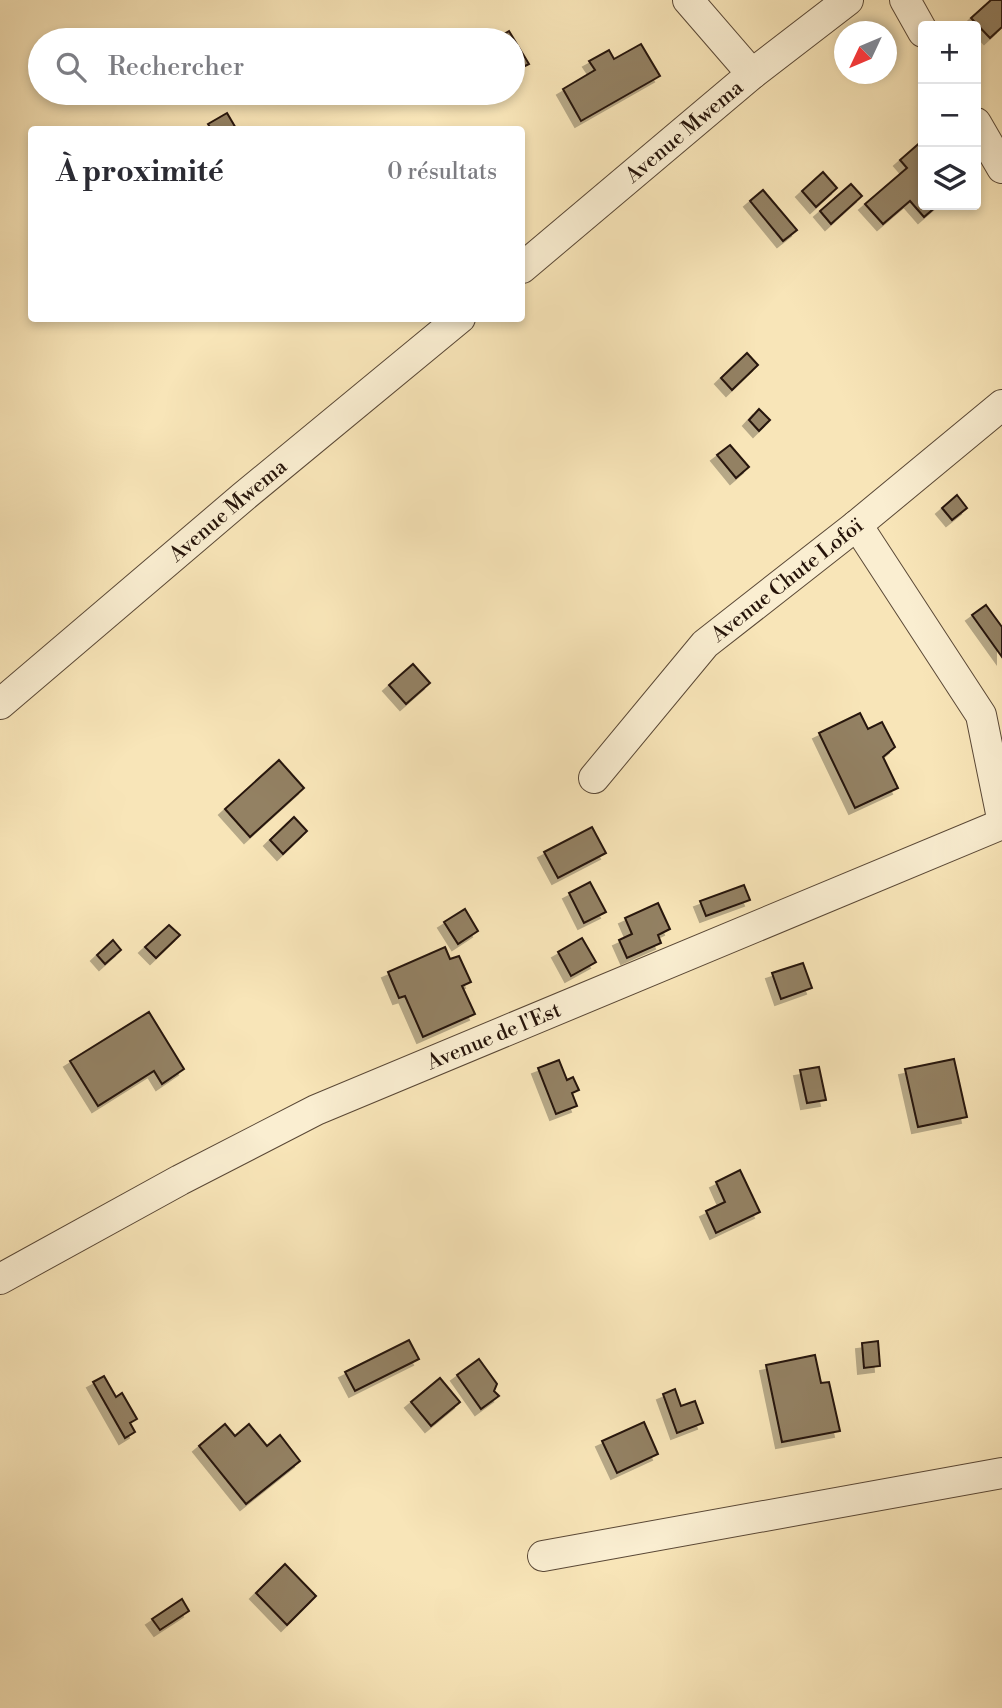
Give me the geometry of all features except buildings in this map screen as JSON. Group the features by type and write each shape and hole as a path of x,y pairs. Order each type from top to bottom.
{"street":[{"path":"688,0 752,74"},
{"name":"Avenue Mwema","path":"525,265 752,74 849,0"},
{"path":"905,0 918,23"},
{"path":"981,132 1002,168"},
{"name":"Avenue Mwema","path":"0,704 243,497 455,322"},
{"name":"Avenue Chute Lofoï","path":"594,778 705,644 858,525 1002,405"},
{"path":"858,525 981,715 1002,818"},
{"name":"Avenue de l'Est","path":"0,1279 180,1180 316,1110 1002,824"},
{"path":"543,1556 1002,1473"}]}
